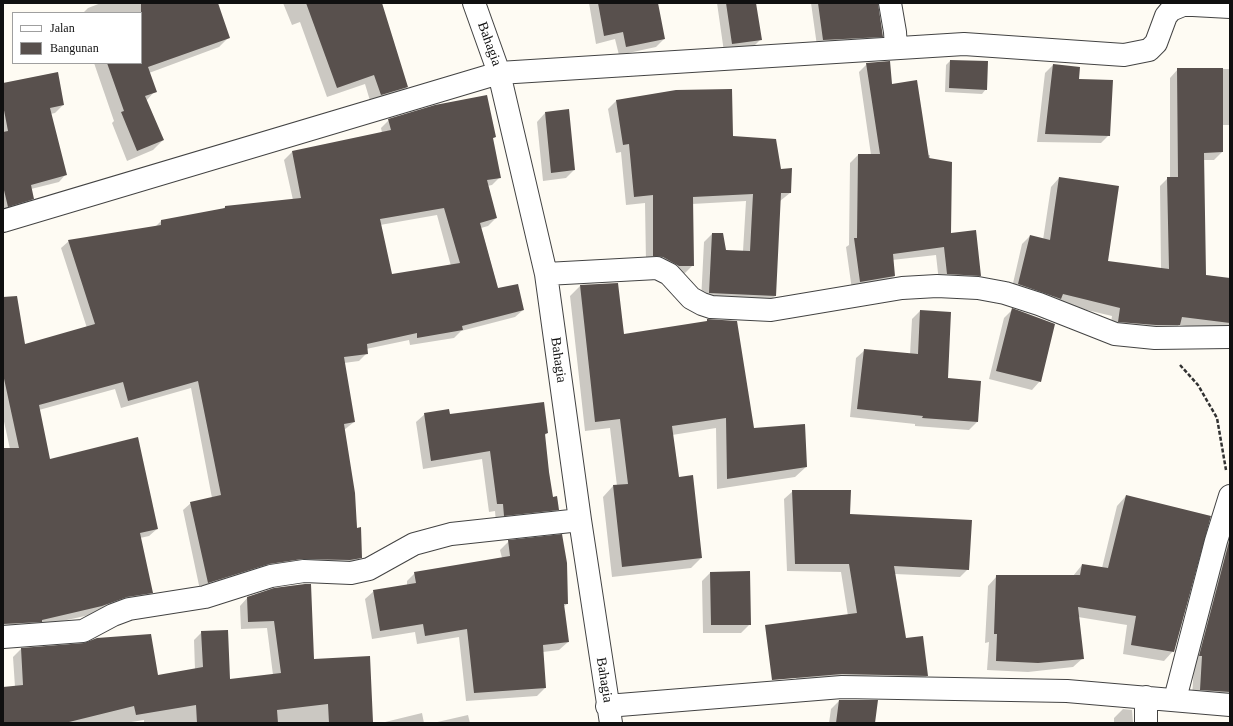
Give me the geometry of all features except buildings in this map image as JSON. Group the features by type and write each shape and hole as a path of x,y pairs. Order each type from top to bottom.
{"street":[{"name":"Bahagia","path":"474,3 500,73 546,274 609,715"},
{"path":"890,3 896,48"},
{"path":"3,221 500,73 964,44 1124,55 1144,52 1153,47 1156,43 1166,16 1171,10 1182,5 1230,7"},
{"path":"546,274 657,268 669,274 691,298 702,304 711,307 771,310 902,288 937,286 978,288 1005,292 1115,334 1155,338 1230,337"},
{"path":"1175,699 1216,541 1230,497"},
{"path":"3,637 83,631 128,609 205,597 271,576 304,572 351,573 369,570 414,544 451,534 580,520"},
{"path":"609,715 842,687 1067,691 1175,699 1230,705"},
{"path":"1146,697 1146,723"}],"path":[{"path":"1155,338 1198,385 1217,418 1223,447 1230,497"}]}
